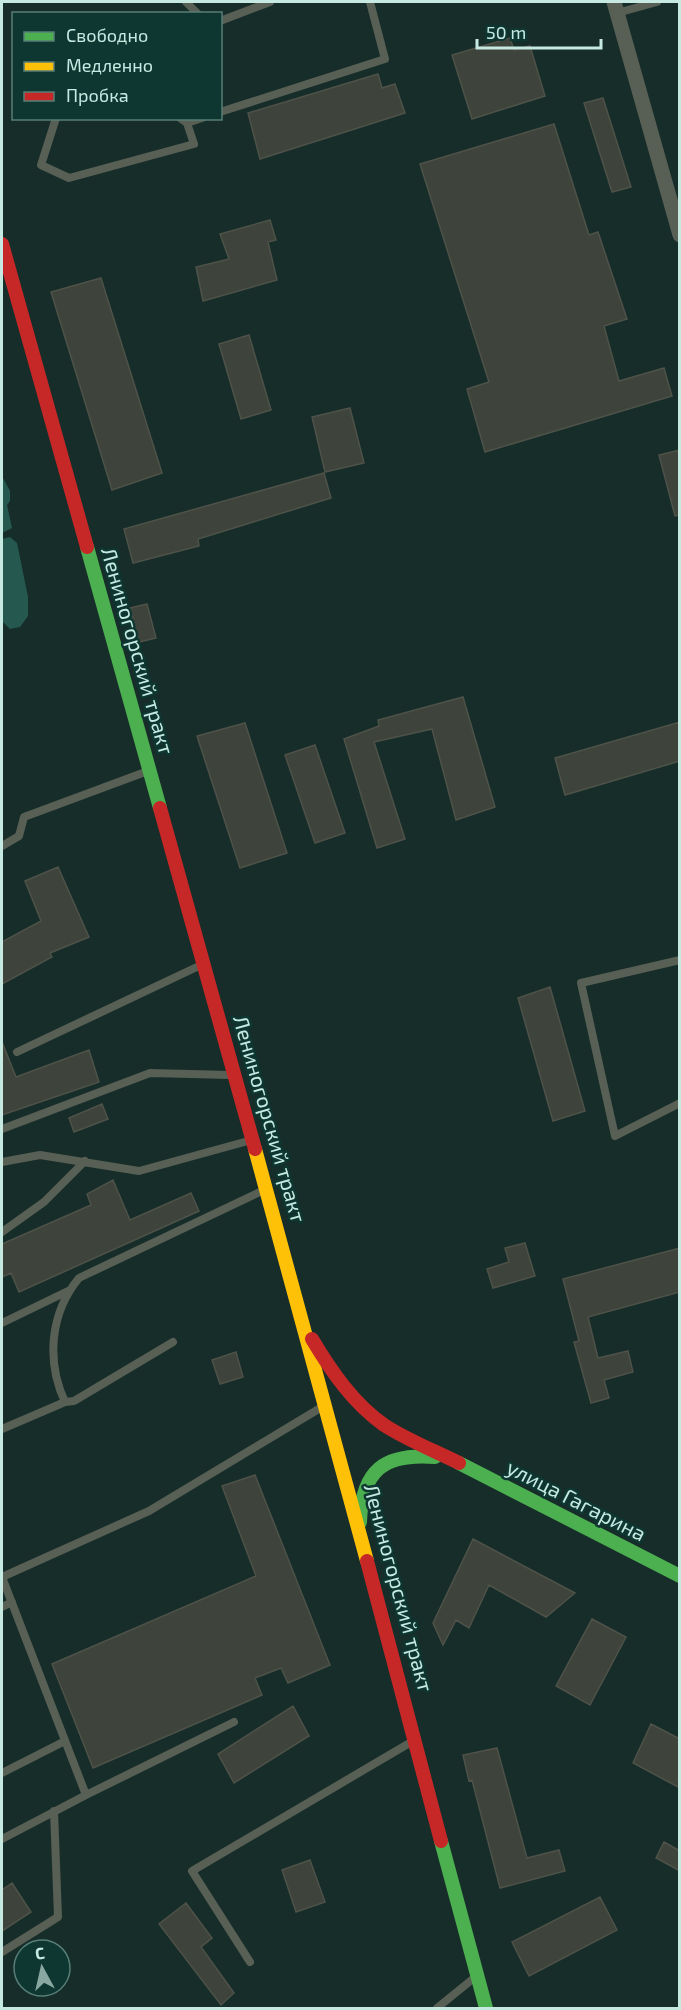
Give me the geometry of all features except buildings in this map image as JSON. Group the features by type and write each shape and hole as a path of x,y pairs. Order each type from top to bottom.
{"main road":[{"name":"Лениногорский тракт","path":"3,255 267,1189 417,1738 486,2008"},
{"name":"улица Гагарина","path":"302,1317 331,1371 362,1408 398,1434 680,1576"},
{"name":"улица Гагарина","path":"360,1529 360,1496 370,1476 379,1468 412,1456 439,1457 454,1462"}],"street":[{"path":"615,7 680,235"}],"lane":[{"path":"222,20 270,2"},
{"path":"222,111 385,59 370,2"},
{"path":"615,7 657,2"},
{"path":"55,120 41,165 69,177 194,144 184,121"},
{"path":"2,846 19,836 24,817 149,770"},
{"path":"680,960 581,983 615,1136 680,1103"},
{"path":"18,1052 203,964"},
{"path":"2,1129 150,1073 234,1075"},
{"path":"2,1162 40,1155 139,1171 253,1139"},
{"path":"2,1232 44,1202 85,1161"},
{"path":"65,1402 58,1386 53,1361 55,1322 68,1291 79,1278 267,1189"},
{"path":"2,1323 68,1291"},
{"path":"2,1429 65,1402 74,1401 173,1342"},
{"path":"86,1795 2,1577 149,1511 326,1405"},
{"path":"2,1607 12,1602"},
{"path":"2,1839 234,1722"},
{"path":"250,1962 192,1871 417,1738"},
{"path":"2,1773 65,1741"},
{"path":"2,1952 58,1917 54,1811"},
{"path":"437,2008 477,1976"}],"green space":[{"path":"2,476 10,491 10,501 7,505 12,528 2,533"},
{"path":"10,537 17,543 28,597 28,616 20,627 10,629 3,622 2,614 2,539"}],"traffic: fast":[{"path":"87,547 160,808"},
{"path":"360,1522 365,1489 379,1468 402,1458 435,1457"},
{"path":"459,1463 680,1576"},
{"path":"441,1841 486,2008"}],"traffic: slow":[{"path":"255,1149 367,1561"}],"traffic: jam":[{"path":"2,244 87,547"},
{"path":"160,808 255,1149"},
{"path":"312,1339 327,1363 362,1407 402,1436 459,1463"},
{"path":"367,1561 441,1841"}]}
